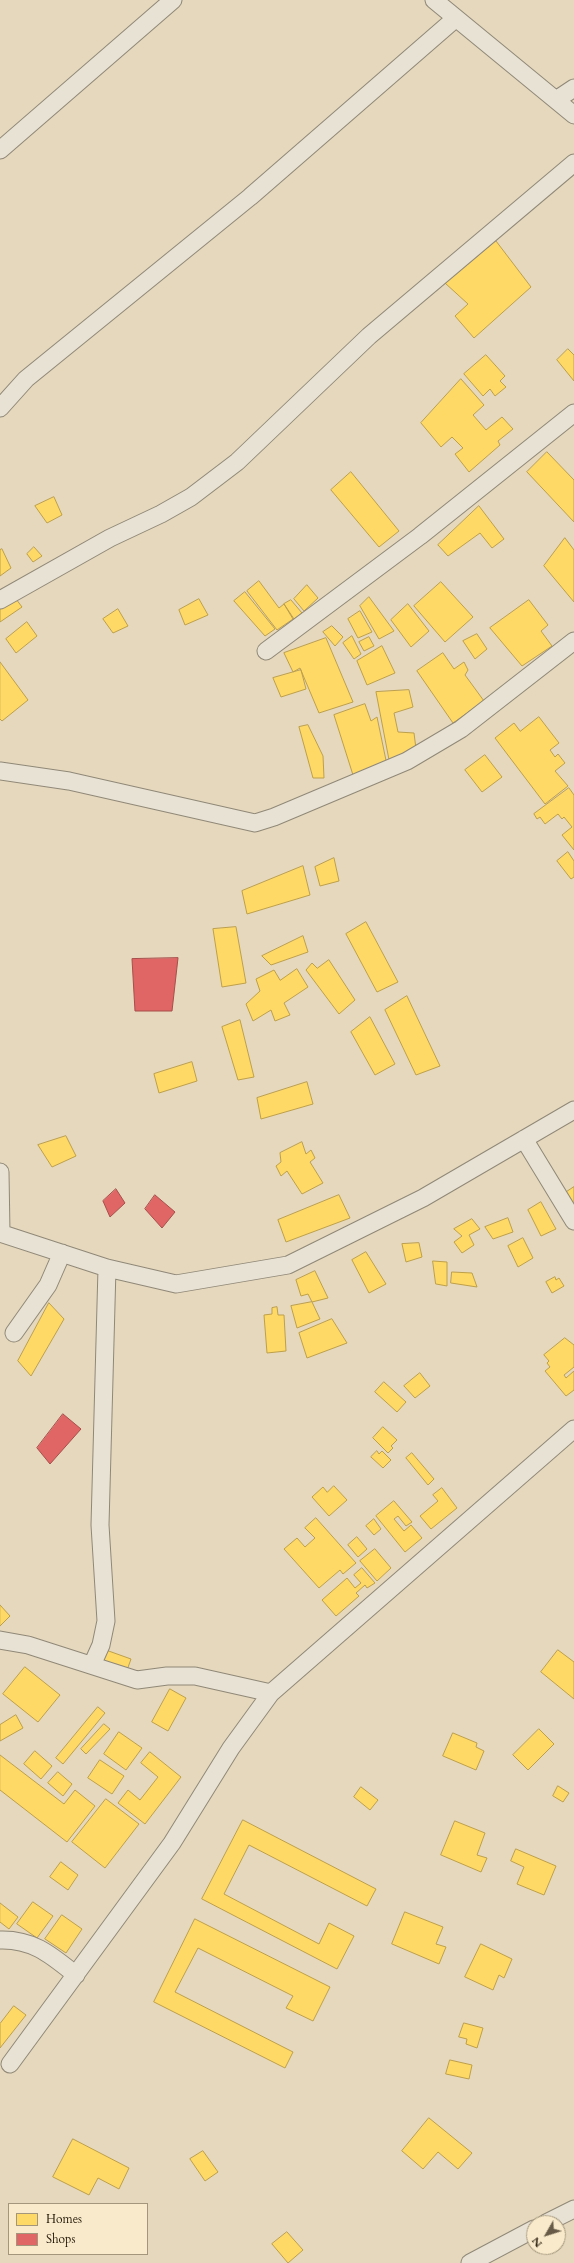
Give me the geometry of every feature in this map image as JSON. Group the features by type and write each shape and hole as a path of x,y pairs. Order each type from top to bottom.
{"street":[{"path":"0,150 173,0"},
{"path":"434,0 574,115"},
{"path":"0,408 26,379 250,197 456,18"},
{"path":"556,100 574,88"},
{"path":"0,600 110,538 161,514 190,497 237,462 370,336 574,163"},
{"path":"266,651 420,536 574,413"},
{"path":"0,771 69,782 255,823 274,817 406,761 461,729 574,641"},
{"path":"0,1172 0,1233 23,1242 106,1268 176,1284 288,1265 423,1198 574,1110"},
{"path":"524,1139 574,1221"},
{"path":"14,1333 48,1285 62,1253"},
{"path":"92,1665 101,1645 106,1621 100,1525 106,1268"},
{"path":"10,2064 172,1843 231,1748 271,1694 574,1429"},
{"path":"0,1640 28,1645 137,1680 167,1676 195,1676 271,1694"},
{"path":"0,1940 18,1940 42,1950 76,1975"},
{"path":"562,2215 574,2209"},
{"path":"470,2263 526,2233"}],"building: Homes":[{"path":"496,241 531,287 474,338 455,316 468,304 445,283"},
{"path":"568,349 574,355 574,381 557,360"},
{"path":"486,355 505,376 500,381 506,387 495,396 490,389 483,396 464,374"},
{"path":"461,379 484,405 473,415 486,430 502,417 513,429 498,441 500,445 469,472 455,454 463,448 452,437 441,447 421,423"},
{"path":"547,452 574,480 574,522 527,472"},
{"path":"351,472 399,531 379,547 331,490"},
{"path":"54,497 62,515 47,523 35,506"},
{"path":"479,506 504,539 492,548 480,533 448,556 438,545"},
{"path":"565,538 574,550 574,602 544,566"},
{"path":"34,547 42,556 33,562 27,554"},
{"path":"2,549 11,568 0,576 0,550"},
{"path":"259,581 279,608 284,604 293,619 277,630 247,591"},
{"path":"441,582 473,617 445,642 414,606"},
{"path":"307,585 318,598 304,611 294,599"},
{"path":"245,592 275,629 265,636 234,601"},
{"path":"13,595 22,607 0,622 0,604"},
{"path":"369,597 394,631 379,639 360,606"},
{"path":"199,599 208,615 185,625 179,610"},
{"path":"291,600 302,613 294,619 284,604"},
{"path":"529,600 548,625 541,631 552,646 522,666 490,628"},
{"path":"408,604 429,631 411,647 391,620"},
{"path":"118,609 128,626 113,633 103,619"},
{"path":"360,611 372,632 358,638 348,619"},
{"path":"27,622 37,636 16,653 6,639"},
{"path":"332,626 343,637 335,646 323,632"},
{"path":"477,634 487,649 475,659 463,641"},
{"path":"352,636 361,654 354,659 343,643"},
{"path":"369,637 374,646 364,651 359,642"},
{"path":"326,638 353,702 319,713 300,668 293,672 284,653"},
{"path":"382,646 395,673 367,685 357,661"},
{"path":"443,653 454,669 464,662 468,670 465,675 484,701 453,723 417,671"},
{"path":"0,662 28,700 2,721 0,719"},
{"path":"301,670 306,689 281,697 273,678"},
{"path":"409,690 413,707 394,713 398,732 414,733 417,757 390,765 376,692"},
{"path":"365,704 371,721 377,717 388,770 353,775 334,715"},
{"path":"539,717 559,743 550,750 555,757 558,754 565,763 555,771 568,786 545,804 495,738 514,723 520,731"},
{"path":"308,725 323,756 324,778 313,778 299,727"},
{"path":"485,755 502,777 482,792 465,770"},
{"path":"569,788 574,795 574,850 562,835 572,827 564,817 562,819 558,814 545,824 540,817 537,819 534,814"},
{"path":"568,852 574,861 574,877 571,879 557,861"},
{"path":"334,858 339,881 320,886 315,867"},
{"path":"303,866 310,895 247,914 242,891"},
{"path":"366,922 398,982 377,992 346,934"},
{"path":"236,927 246,983 222,987 213,929"},
{"path":"303,936 308,952 271,965 262,956"},
{"path":"329,960 355,1000 339,1014 306,970 312,963 317,968"},
{"path":"297,969 308,987 284,1003 290,1015 275,1021 271,1010 253,1021 246,1004 260,991 256,979 274,970 280,980"},
{"path":"407,996 440,1066 416,1075 385,1010"},
{"path":"370,1017 395,1064 375,1075 351,1032"},
{"path":"240,1020 254,1077 238,1080 222,1027"},
{"path":"192,1062 197,1081 159,1093 154,1074"},
{"path":"307,1082 313,1104 261,1119 257,1098"},
{"path":"66,1136 76,1156 52,1167 38,1145"},
{"path":"302,1142 306,1154 311,1150 315,1158 310,1162 323,1183 302,1194 287,1171 281,1176 276,1166 281,1162 280,1153"},
{"path":"574,1187 574,1206 565,1193"},
{"path":"339,1195 350,1218 286,1242 278,1220"},
{"path":"541,1202 556,1229 541,1236 528,1210"},
{"path":"508,1218 513,1232 493,1239 485,1227"},
{"path":"472,1219 480,1229 469,1235 474,1245 462,1253 454,1242 462,1236 454,1229"},
{"path":"523,1238 533,1258 518,1267 508,1246"},
{"path":"419,1243 422,1257 406,1262 402,1244"},
{"path":"366,1252 386,1284 369,1293 352,1260"},
{"path":"433,1261 447,1262 447,1286 436,1284"},
{"path":"315,1271 328,1298 312,1302 308,1294 301,1296 296,1280"},
{"path":"452,1272 472,1273 477,1287 451,1283"},
{"path":"555,1277 556,1280 559,1278 564,1286 552,1293 546,1282"},
{"path":"312,1302 320,1319 297,1328 291,1306"},
{"path":"49,1303 64,1319 31,1376 18,1361"},
{"path":"277,1307 278,1315 284,1315 286,1351 267,1353 264,1315 272,1314 272,1308"},
{"path":"332,1319 347,1343 307,1358 299,1333"},
{"path":"565,1338 574,1345 574,1367 564,1375 566,1378 574,1371 574,1390 566,1396 545,1371 550,1367 547,1363 549,1361 544,1355"},
{"path":"420,1373 430,1386 415,1398 404,1386"},
{"path":"384,1382 406,1402 397,1412 375,1392"},
{"path":"383,1427 397,1440 391,1446 393,1448 388,1453 373,1438"},
{"path":"377,1451 379,1454 382,1451 391,1460 383,1468 371,1457"},
{"path":"412,1453 434,1479 428,1485 406,1458"},
{"path":"334,1486 347,1500 329,1516 312,1497 323,1487 327,1492"},
{"path":"442,1488 457,1508 431,1529 420,1516 438,1501 433,1495"},
{"path":"394,1501 412,1522 406,1526 398,1516 394,1519 404,1531 411,1525 422,1538 405,1552 376,1516"},
{"path":"316,1518 356,1563 343,1574 340,1570 319,1588 284,1549 297,1538 305,1547 315,1538 305,1528"},
{"path":"374,1519 381,1529 374,1535 366,1526"},
{"path":"357,1537 367,1549 358,1557 348,1545"},
{"path":"375,1549 391,1568 377,1581 360,1561"},
{"path":"362,1568 375,1583 367,1588 365,1585 356,1593 359,1596 336,1616 322,1600 347,1578 355,1588 361,1583 354,1575"},
{"path":"0,1605 10,1616 0,1626"},
{"path":"103,1649 131,1659 126,1673 98,1663"},
{"path":"558,1650 574,1662 574,1699 541,1672"},
{"path":"25,1667 60,1695 38,1722 3,1694"},
{"path":"170,1689 186,1698 168,1731 152,1722"},
{"path":"98,1707 105,1713 63,1764 56,1758"},
{"path":"16,1715 23,1728 0,1741 0,1725"},
{"path":"104,1724 110,1729 86,1754 81,1749"},
{"path":"539,1729 554,1744 528,1770 513,1755"},
{"path":"119,1732 142,1748 126,1770 104,1754"},
{"path":"453,1733 477,1743 476,1747 484,1751 476,1770 443,1756"},
{"path":"35,1751 52,1766 41,1779 24,1764"},
{"path":"150,1752 181,1777 145,1824 118,1803 128,1790 140,1800 158,1777 141,1763"},
{"path":"0,1755 64,1804 75,1790 95,1806 67,1842 0,1790"},
{"path":"100,1760 124,1776 112,1794 88,1778"},
{"path":"58,1772 72,1784 63,1796 48,1783"},
{"path":"558,1786 569,1793 563,1802 553,1796"},
{"path":"361,1787 378,1800 370,1810 354,1797"},
{"path":"106,1799 139,1824 105,1868 72,1842"},
{"path":"243,1820 376,1889 367,1906 249,1845 224,1894 319,1944 329,1923 354,1936 337,1969 202,1899"},
{"path":"455,1821 485,1833 477,1855 487,1858 481,1872 441,1855"},
{"path":"516,1849 556,1866 544,1895 517,1884 524,1867 511,1861"},
{"path":"61,1862 78,1875 68,1890 50,1877"},
{"path":"33,1902 53,1916 37,1938 17,1924"},
{"path":"0,1903 18,1917 9,1929 0,1922"},
{"path":"405,1912 443,1927 436,1944 446,1947 439,1964 392,1944"},
{"path":"62,1915 82,1929 66,1953 45,1939"},
{"path":"195,1919 330,1987 313,2021 286,2008 293,1996 198,1948 175,1992 293,2052 285,2068 154,2002"},
{"path":"481,1944 512,1959 504,1978 499,1975 493,1990 465,1977"},
{"path":"14,2006 26,2015 0,2048 0,2024"},
{"path":"464,2023 483,2028 477,2048 466,2044 467,2039 459,2037"},
{"path":"450,2060 472,2065 469,2079 446,2074"},
{"path":"429,2118 472,2153 458,2169 438,2152 423,2169 402,2151"},
{"path":"73,2139 129,2168 119,2189 98,2178 89,2195 53,2177"},
{"path":"203,2151 218,2172 205,2181 190,2159"},
{"path":"287,2232 303,2250 288,2263 272,2244"}],"building: Shops":[{"path":"178,958 172,1011 135,1011 132,959"},
{"path":"116,1189 125,1203 110,1217 103,1201"},
{"path":"155,1195 175,1212 162,1228 145,1209"},
{"path":"63,1414 81,1429 50,1464 37,1448"}]}
